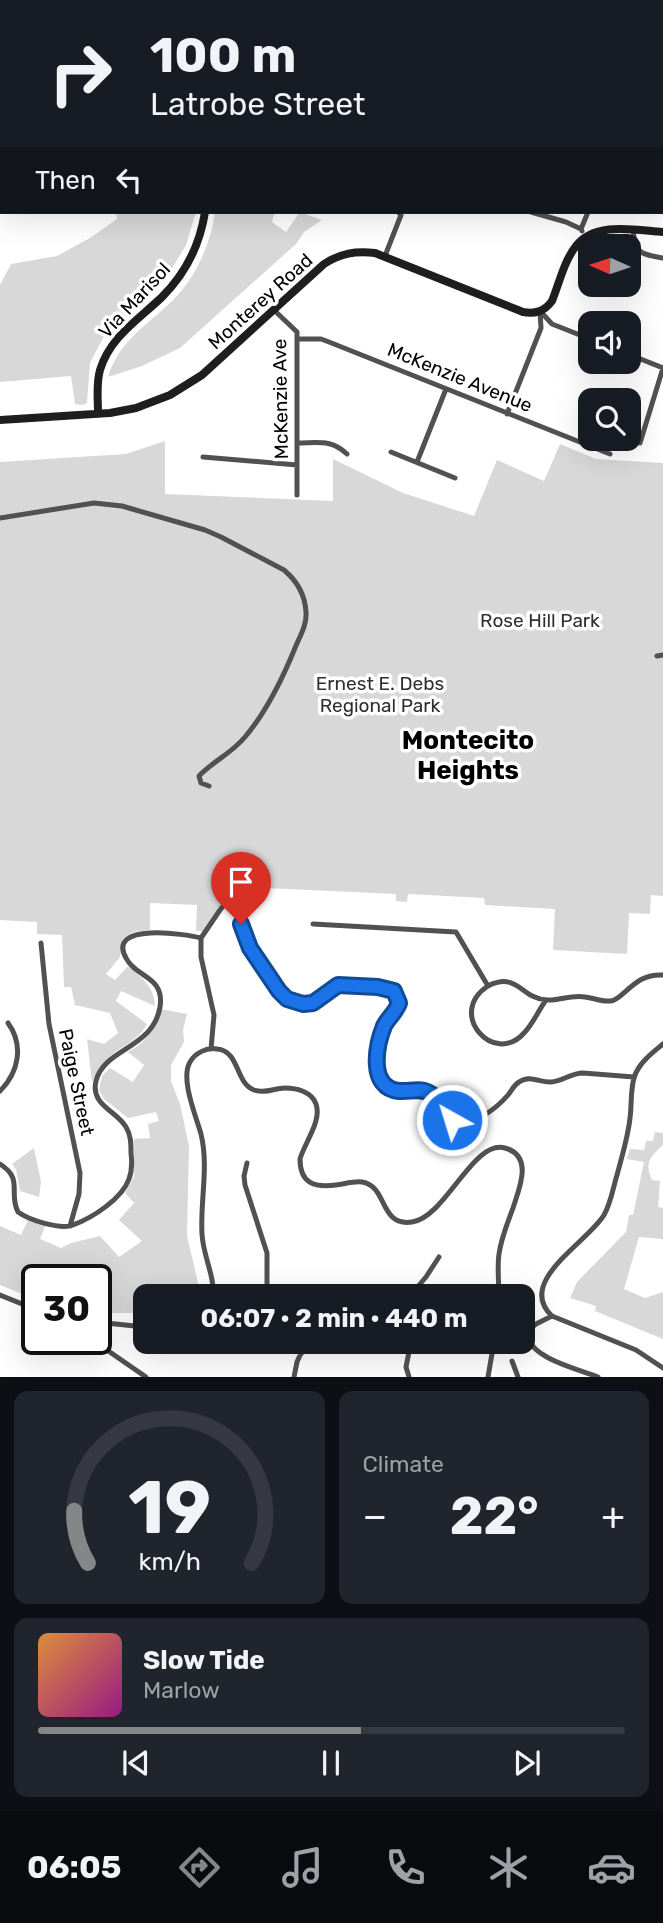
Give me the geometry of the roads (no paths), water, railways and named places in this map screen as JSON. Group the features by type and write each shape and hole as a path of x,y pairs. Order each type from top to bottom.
{"street":[{"name":"Via Marisol","path":"98,413 99,374 107,352 120,335 175,282 197,244 204,214"},
{"path":"384,256 400,214"},
{"path":"538,214 566,222 583,233 606,230 663,232"},
{"path":"540,312 552,301 571,254 583,233 588,214"},
{"path":"633,230 635,246 641,254 663,258"},
{"name":"Monterey Road","path":"0,420 110,413 136,408 170,396 202,375 324,264 343,253 364,252 384,256 523,312 540,312"},
{"name":"McKenzie Ave","path":"275,311 297,332 297,495"},
{"path":"540,312 552,324 578,334"},
{"path":"507,414 541,328 540,312"},
{"name":"McKenzie Avenue","path":"297,339 321,339 330,342 610,454"},
{"path":"641,359 663,368 641,440"},
{"path":"416,462 446,388"},
{"path":"297,443 331,443 347,454"},
{"path":"391,452 455,478"},
{"path":"203,457 297,466"},
{"path":"0,518 94,503 122,506 186,523 222,537 284,570 292,577 304,598 305,625 281,682 257,721 232,749 200,776 201,783 209,786"},
{"path":"211,1049 215,1015 201,957 201,938 220,910 229,900 233,900 236,902 250,948 287,999 303,1004 313,1003 338,985 378,987 394,991 399,1003 384,1027 379,1047 377,1072 381,1081 392,1090 429,1092 455,1122 467,1122 495,1108 520,1080 528,1078 549,1082 577,1073 634,1077"},
{"path":"313,924 456,932 488,986"},
{"path":"0,1164 13,1177 14,1202 18,1212 53,1226 70,1226 103,1208 121,1192 131,1173 131,1140 127,1128 99,1100 95,1084 98,1075 118,1053 148,1033 159,1008 159,992 156,986 124,956 125,942 135,934 161,933 201,938"},
{"name":"Paige Street","path":"41,943 49,1024 80,1173 79,1194 70,1226"},
{"path":"546,1000 524,1035 509,1042 499,1044 485,1040 472,1021 474,998 498,981 514,984 546,1000 583,996 611,1001 647,976 663,975"},
{"path":"0,1091 12,1076 18,1052 16,1037 8,1023"},
{"path":"663,1044 644,1061 634,1077 628,1132 606,1213 551,1272 542,1287 541,1301 552,1316 636,1350 663,1368"},
{"path":"213,1284 202,1233 204,1151 187,1074 194,1057 205,1050 219,1048 225,1052 238,1069 240,1078 250,1088 265,1092 284,1088 297,1089 310,1095 316,1103 314,1127 300,1159 304,1177 309,1182 320,1187 355,1182 367,1184 377,1190 387,1212 397,1220 411,1223 425,1217 452,1191 479,1156 489,1150 506,1148 517,1155 523,1176 499,1254 499,1284"},
{"path":"247,1163 245,1185 267,1253 267,1284"},
{"path":"419,1284 439,1257"},
{"path":"0,1295 21,1304"},
{"path":"552,1316 531,1328 527,1337 531,1347 544,1356 598,1377"},
{"path":"112,1324 133,1326"},
{"path":"112,1354 146,1377"},
{"path":"294,1377 301,1354"},
{"path":"409,1354 406,1367 409,1377"},
{"path":"488,1377 492,1354"},
{"path":"512,1361 517,1377"}],"district":[{"name":"Montecito Heights","path":"468,755"}],"park label":[{"name":"Rose Hill Park","path":"540,620"},
{"name":"Ernest E. Debs Regional Park","path":"380,694"}]}
